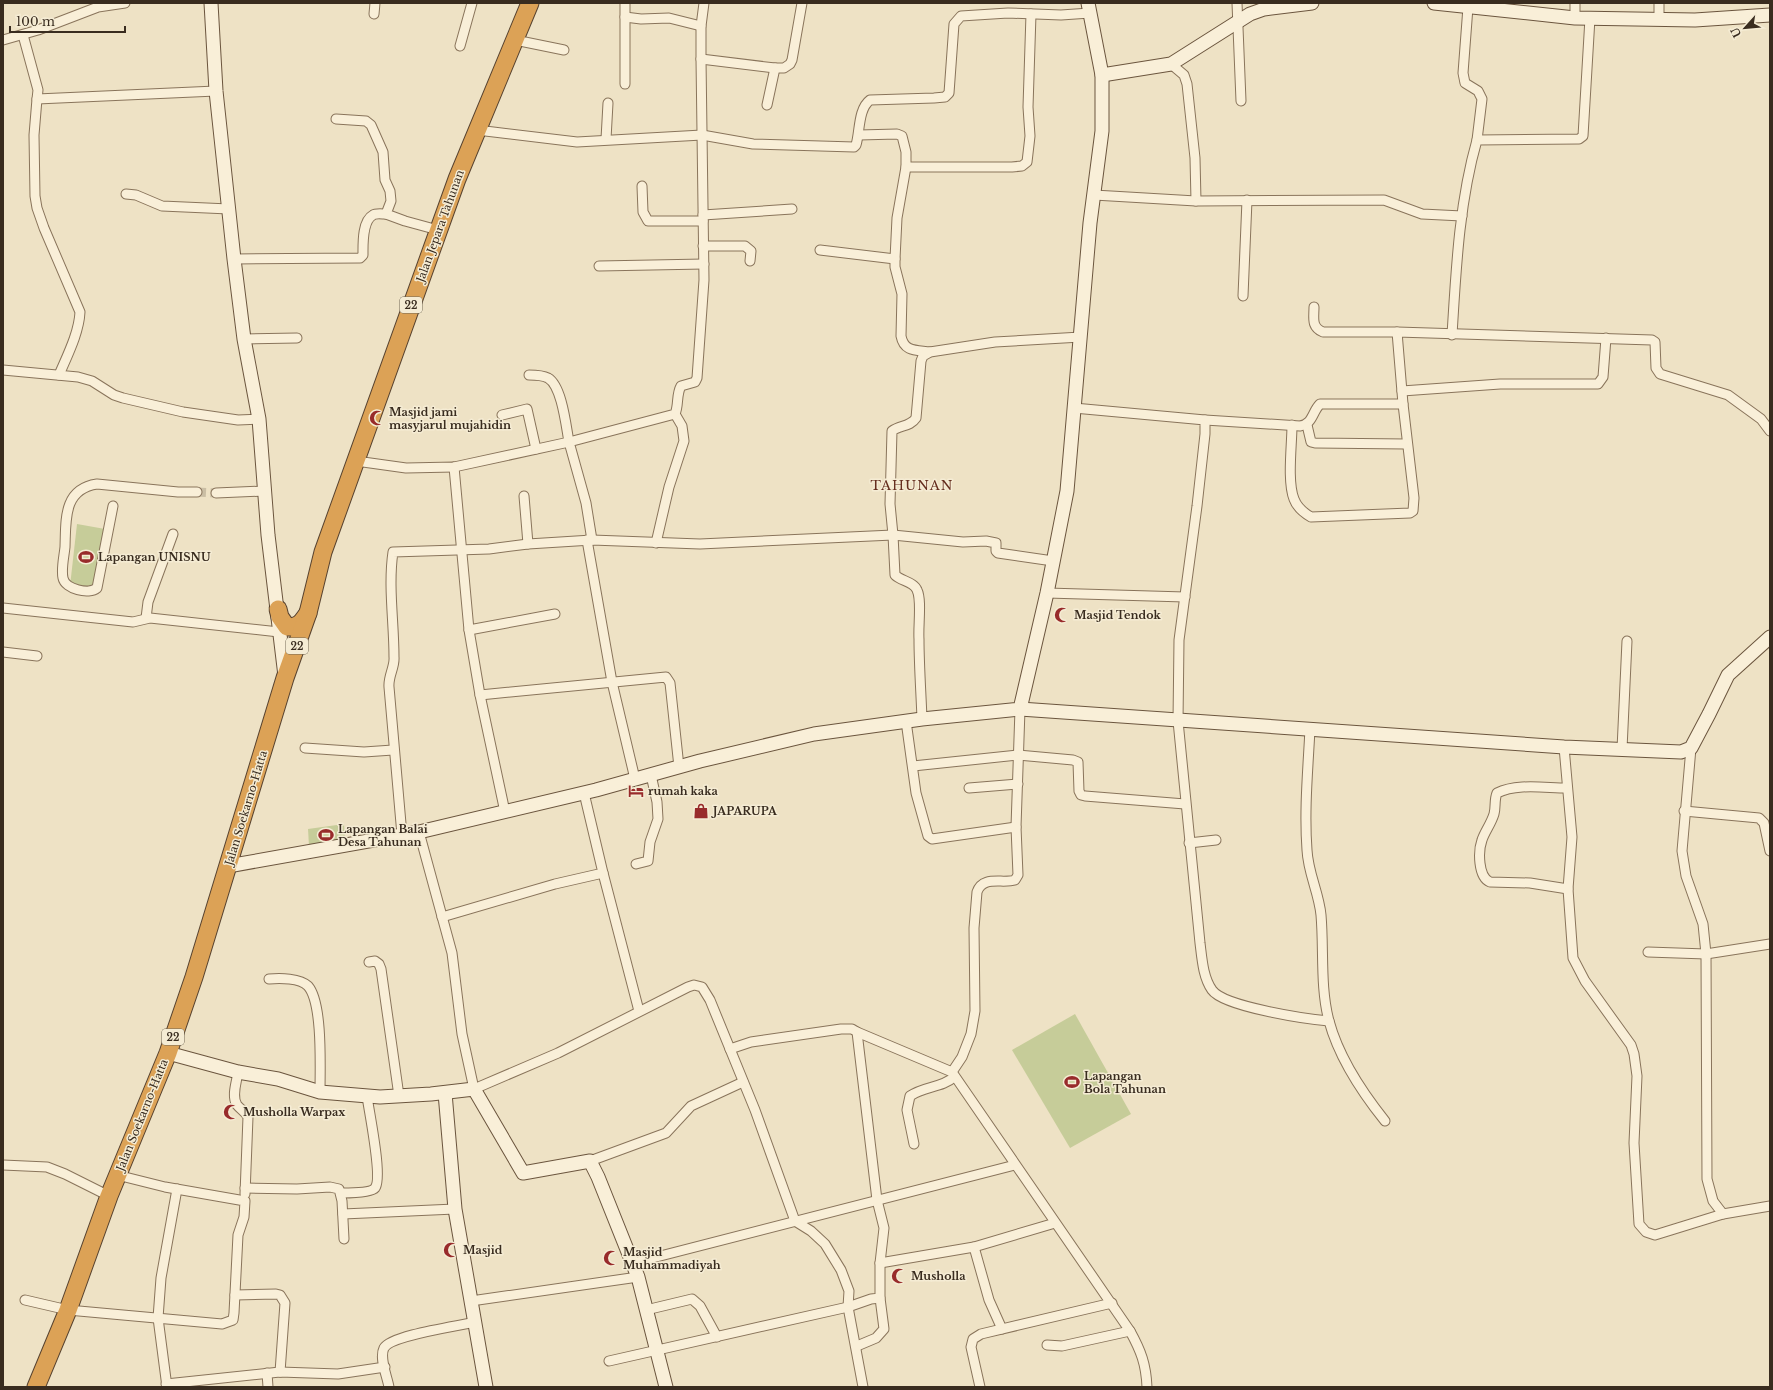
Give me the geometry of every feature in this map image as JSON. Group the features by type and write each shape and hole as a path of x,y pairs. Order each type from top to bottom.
{"highway":[{"name":"Jalan Jepara Tahunan","path":"308,613 323,552 456,179 530,3"},
{"path":"278,609 280,617 287,627 300,625 308,613"},
{"name":"22","path":"285,678 308,613"},
{"name":"Jalan Soekarno-Hatta","path":"36,1387 68,1310 109,1196 168,1053 194,977 285,678"}],"street":[{"path":"3,40 38,30 98,7 108,4 125,3"},
{"path":"211,3 216,91 234,259 244,339 259,419 268,535 285,678"},
{"path":"374,14 375,3"},
{"path":"460,46 472,3"},
{"path":"625,3 625,84"},
{"path":"356,461 406,468 454,467 569,442 675,414 679,406 678,394 681,386 695,382 697,378 704,264 701,26 704,3"},
{"path":"701,59 784,68 790,64 792,60 802,3"},
{"path":"1237,3 1241,101"},
{"path":"1102,75 1171,64 1237,21 1259,10 1312,3"},
{"path":"1434,3 1575,18 1695,20 1770,14"},
{"path":"1575,3 1575,18"},
{"path":"1659,3 1660,19"},
{"path":"1452,335 1456,267 1462,216 1477,140 1482,99 1478,91 1465,83 1463,73 1468,7"},
{"path":"477,130 578,142 606,139 702,135 754,144 856,146 863,110 866,103 870,100 934,98 944,96 949,93 954,24 957,19 968,15 1061,15 1089,8 1102,75 1102,131 1094,195 1067,490 1053,561 1020,709 1016,827 1017,878 1009,882 986,882 979,886 977,892 974,928 975,1011 971,1034 962,1057 948,1082 921,1089 910,1096 907,1110 914,1144"},
{"path":"906,167 1012,167 1022,166 1028,162 1030,136 1028,107 1030,14"},
{"path":"625,16 640,18 669,18 701,26"},
{"path":"1477,140 1579,138 1584,134 1590,18"},
{"path":"23,35 38,90 34,135 35,196 37,208 80,312 80,318 71,346 59,375"},
{"path":"515,40 564,50"},
{"path":"1171,64 1184,75 1187,84 1196,158 1196,202"},
{"path":"767,105 775,68"},
{"path":"37,99 216,91"},
{"path":"606,139 608,103"},
{"path":"336,120 366,121 371,125 383,152 385,180 390,191 391,201 386,214"},
{"path":"859,135 892,134 902,136 906,152 906,167 897,218 895,267 902,294 902,343 908,349 930,352 995,342 1081,337"},
{"path":"642,186 643,212 648,221 703,218 792,208"},
{"path":"126,194 136,196 162,206 229,209"},
{"path":"1094,195 1196,202 1247,200 1384,200 1422,214 1462,216"},
{"path":"1243,296 1247,200"},
{"path":"234,259 360,258 363,255 366,225 374,214 386,214 438,230"},
{"path":"703,246 745,246 751,252 750,261"},
{"path":"820,250 895,259"},
{"path":"599,266 704,264"},
{"path":"1314,307 1313,323 1317,329 1323,332 1397,332 1452,335 1516,335 1652,340 1655,342 1656,368 1660,374 1728,395 1761,419 1770,431"},
{"path":"1292,425 1291,475 1294,499 1300,508 1311,517 1403,514 1412,511 1414,498 1406,444 1397,332"},
{"path":"244,339 297,338"},
{"path":"1402,391 1500,384 1598,384 1603,377 1606,338"},
{"path":"922,719 918,591 915,586 898,579 895,575 889,481 892,431 896,428 910,425 916,418 921,361 923,356 930,352"},
{"path":"3,370 78,377 92,381 118,397 183,412 238,420 259,419"},
{"path":"529,375 544,376 549,378 555,386 562,408 569,442 586,503 590,540 612,682 635,780"},
{"path":"1403,404 1320,404 1307,425 1311,442 1315,443 1406,444"},
{"path":"1074,408 1205,420 1300,426 1307,425"},
{"path":"502,415 527,409 536,449"},
{"path":"656,543 669,487 684,441 682,426 675,414"},
{"path":"1205,420 1204,448 1179,640 1178,721 1189,843 1200,943 1206,978 1212,990 1222,999 1250,1007 1310,1020 1329,1021"},
{"path":"454,467 469,630 480,695 505,812"},
{"path":"114,506 97,588 90,591 72,588 66,584 63,578 63,566 67,514 70,502 76,493 89,485 97,484 178,492 198,492"},
{"path":"216,493 264,491"},
{"path":"524,496 528,544"},
{"path":"146,618 148,602 173,534"},
{"path":"402,836 393,750 388,678 395,659 391,602 393,552 462,550 590,540 700,544 893,535 963,542 986,541 996,543 996,551 998,553 1053,561"},
{"path":"1046,593 1185,597"},
{"path":"3,608 133,622 146,618 279,632"},
{"path":"469,630 554,614"},
{"path":"1722,1214 1713,1201 1707,1179 1706,954 1703,924 1684,870 1682,843 1684,811 1691,748 1728,675 1770,637"},
{"path":"1622,749 1627,641"},
{"path":"3,652 36,656"},
{"path":"480,695 666,677 670,683 679,767"},
{"path":"228,866 402,836 584,793 679,767 814,734 922,719 1020,709 1564,747 1681,752 1691,748"},
{"path":"906,721 916,793 926,833 930,838 1016,827"},
{"path":"1310,729 1306,815 1307,851 1310,870 1318,892 1321,915 1325,995 1329,1021 1346,1064 1366,1097 1385,1121"},
{"path":"1564,747 1572,837 1568,889 1571,913 1571,943 1576,966 1631,1045 1634,1054 1637,1076 1634,1143 1639,1224 1646,1232 1655,1235 1722,1214 1770,1206"},
{"path":"305,748 364,752 393,750"},
{"path":"913,766 1018,755 1078,762 1079,791 1081,795 1185,804"},
{"path":"636,864 648,861 650,842 658,819 657,802 651,775"},
{"path":"970,788 1018,784"},
{"path":"1567,788 1517,788 1505,789 1497,793 1494,815 1490,827 1482,840 1480,859 1482,875 1490,882 1530,883 1568,889"},
{"path":"584,793 639,1012"},
{"path":"1684,811 1759,818 1764,823 1770,851"},
{"path":"419,832 452,953 462,1034 474,1089 523,1173 590,1161 666,1132 691,1106 742,1082"},
{"path":"1189,843 1216,840"},
{"path":"442,917 555,884 603,872"},
{"path":"1648,952 1706,954 1770,944"},
{"path":"369,962 375,961 379,964 381,969 399,1096"},
{"path":"269,979 279,978 302,982 312,993 317,1015 320,1057 320,1092"},
{"path":"168,1053 238,1072 278,1079 320,1092 367,1096 399,1096 445,1093 474,1089 558,1053 688,987 699,985 710,1000 742,1082 755,1110 795,1221 811,1231 825,1244 832,1254 849,1291 848,1307 857,1346 863,1387"},
{"path":"730,1049 751,1042 841,1029 852,1029 953,1075 1130,1331 1141,1352 1146,1370 1147,1387"},
{"path":"857,1032 877,1200 884,1228 880,1263 880,1298 884,1329 876,1338 857,1346"},
{"path":"26,1300 68,1310 222,1324 228,1323 232,1320 235,1295 238,1235 244,1217 248,1117 245,1110 238,1105 235,1100 238,1072"},
{"path":"445,1093 455,1209 486,1387"},
{"path":"342,1194 370,1191 375,1189 377,1184 377,1162 367,1096"},
{"path":"590,1161 598,1177 638,1277 666,1387"},
{"path":"3,1165 47,1167 65,1174 109,1196"},
{"path":"633,1263 1015,1165"},
{"path":"118,1175 177,1189 245,1201"},
{"path":"245,1188 297,1189 330,1187 340,1189 342,1194 344,1239"},
{"path":"177,1189 161,1278 158,1318 166,1386 280,1372 338,1374 385,1367"},
{"path":"343,1214 455,1209"},
{"path":"880,1263 974,1247 1055,1223"},
{"path":"974,1247 989,1300 1002,1329"},
{"path":"471,1301 638,1277"},
{"path":"235,1295 276,1294 284,1298 285,1303 280,1372"},
{"path":"609,1361 717,1338 880,1298"},
{"path":"646,1310 692,1299 700,1306 717,1338"},
{"path":"980,1387 971,1347 973,1339 981,1334 1112,1303"},
{"path":"389,1387 382,1355 384,1348 391,1341 475,1322"},
{"path":"1047,1345 1062,1346 1130,1331"},
{"path":"266,1374 268,1387"}],"green space":[{"name":"Lapangan UNISNU","path":"77,524 105,529 94,589 70,586"},
{"name":"Lapangan Balai Desa Tahunan","path":"344,824 345,841 309,846 308,829"},
{"name":"Lapangan Bola Tahunan","path":"1075,1014 1131,1114 1070,1148 1012,1050"}],"tunnel":[{"path":"197,492 216,493"}],"place":[{"name":"Masjid jami masyjarul mujahidin","path":"377,418"},
{"name":"Lapangan UNISNU","path":"86,557"},
{"name":"Masjid Tendok","path":"1062,615"},
{"name":"rumah kaka","path":"636,791"},
{"name":"JAPARUPA","path":"701,811"},
{"name":"Lapangan Balai Desa Tahunan","path":"326,835"},
{"name":"Lapangan Bola Tahunan","path":"1072,1082"},
{"name":"Musholla Warpax","path":"231,1112"},
{"name":"Masjid","path":"451,1250"},
{"name":"Masjid Muhammadiyah","path":"611,1258"},
{"name":"Musholla","path":"899,1276"}],"district":[{"name":"TAHUNAN","path":"912,485"}]}
